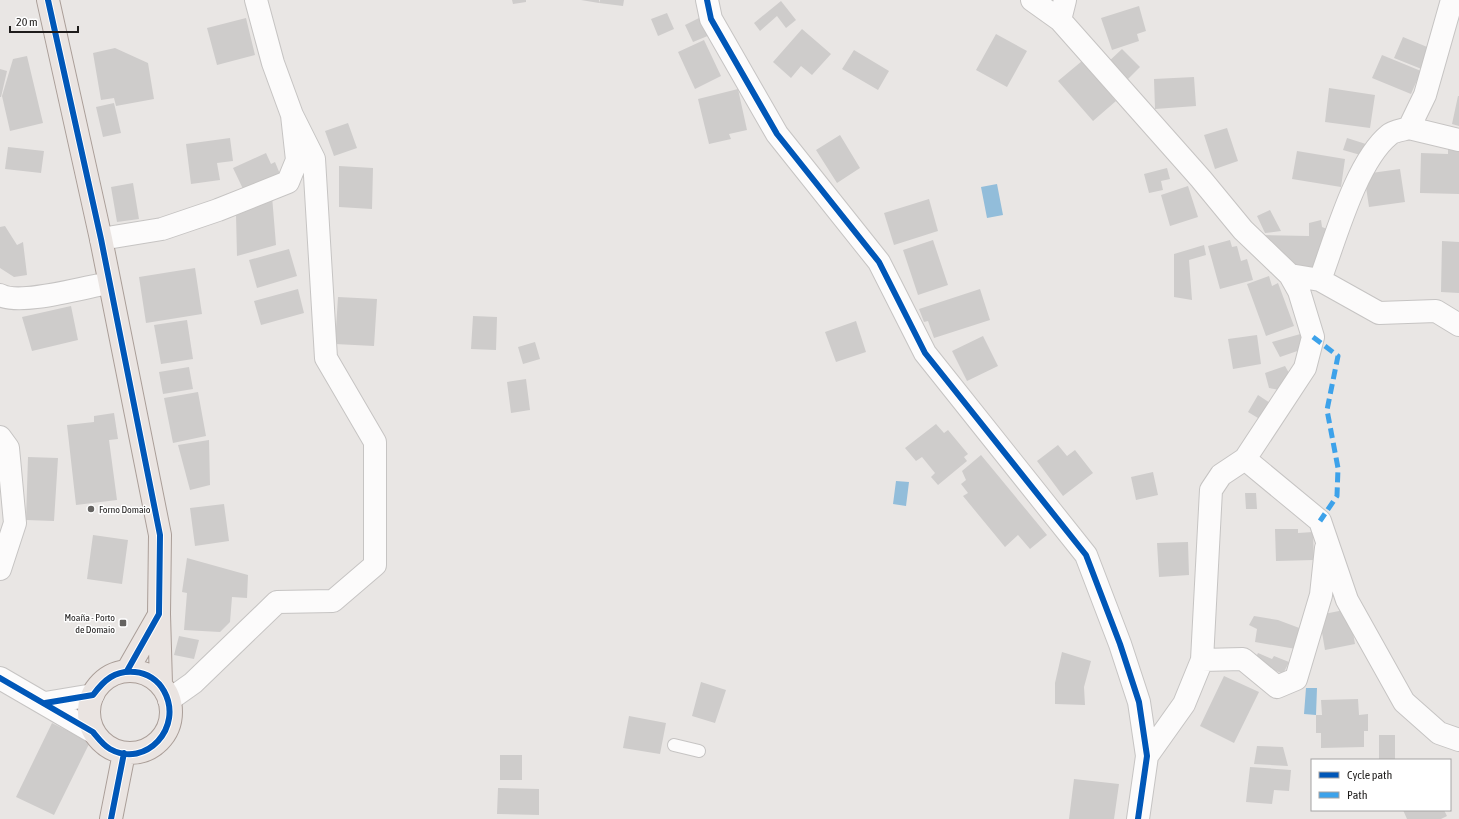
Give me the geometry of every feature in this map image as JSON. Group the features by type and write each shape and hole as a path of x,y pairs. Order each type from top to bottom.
{"main road":[{"path":"48,0 101,239 160,535 159,614 165,692 171,713 168,727 161,738 151,747 138,753 124,753 111,749 100,741 93,732 89,710 93,695 102,681 114,674 127,671 140,672 165,692"},
{"path":"127,671 159,614"},
{"path":"112,819 124,753"}],"street":[{"path":"165,692 193,683 277,602 333,600 375,565 375,442 326,358 314,159 292,115 273,63 256,0"},
{"path":"707,0 711,19 777,134 879,262 925,353 1086,555 1120,644 1139,702 1147,756 1138,819"},
{"path":"1032,0 1062,10 1243,230 1290,275 1299,291 1313,337 1306,368 1245,458 1221,475 1211,490 1202,660 1184,704 1147,756"},
{"path":"1409,128 1425,95 1452,0"},
{"path":"101,239 162,229 218,210 288,182 297,160 292,115"},
{"path":"1320,280 1355,185 1369,158 1390,134 1409,128 1459,140"},
{"path":"1290,275 1320,280 1380,313 1436,312 1459,325"},
{"path":"0,295 8,299 26,299 109,283"},
{"path":"0,437 8,448 15,523 0,569"},
{"path":"1245,458 1320,521 1348,600 1404,702 1439,733 1459,740"},
{"path":"1202,660 1242,659 1277,687 1296,679 1322,594 1327,542"},
{"path":"0,678 93,732"},
{"path":"45,704 93,695"}],"lane":[{"path":"674,745 699,751"}],"water":[{"path":"997,184 1003,215 987,218 981,187"},
{"path":"896,481 909,482 906,506 893,504"},
{"path":"1306,688 1317,688 1316,715 1304,714"}],"building":[{"path":"512,0 526,0 526,2 513,4"},
{"path":"581,0 599,0 599,3"},
{"path":"600,0 624,0 623,6 599,3"},
{"path":"781,1 796,20 786,28 777,16 760,31 754,23"},
{"path":"1139,6 1146,31 1137,34 1139,41 1112,50 1101,18"},
{"path":"667,13 674,29 658,36 651,19"},
{"path":"701,17 710,35 693,42 685,25"},
{"path":"246,18 255,55 217,65 207,28"},
{"path":"802,29 831,54 812,75 801,66 791,78 773,62"},
{"path":"996,34 1027,51 1007,87 976,70"},
{"path":"1403,37 1432,49 1424,70 1394,58"},
{"path":"704,40 721,76 695,89 678,52"},
{"path":"115,48 148,63 154,99 116,106 114,98 101,100 93,53"},
{"path":"1122,49 1140,67 1124,83 1106,64"},
{"path":"854,50 889,71 878,90 842,69"},
{"path":"1382,55 1421,71 1411,94 1372,78"},
{"path":"27,56 43,123 10,131 2,96 13,59"},
{"path":"1082,61 1116,101 1093,121 1058,81"},
{"path":"0,69 7,71 1,97 0,97"},
{"path":"1194,77 1196,106 1155,109 1154,79"},
{"path":"1329,88 1375,95 1370,128 1325,122"},
{"path":"738,89 747,130 729,134 731,139 709,144 698,99"},
{"path":"1459,96 1459,126 1452,124"},
{"path":"114,103 121,133 103,137 96,107"},
{"path":"348,123 357,148 334,156 325,131"},
{"path":"1227,128 1238,161 1215,169 1204,135"},
{"path":"840,135 860,168 837,183 816,150"},
{"path":"230,138 233,161 217,163 220,180 191,184 186,144"},
{"path":"1347,138 1369,145 1364,156 1343,150"},
{"path":"8,147 44,151 41,173 5,169"},
{"path":"1448,148 1459,148 1459,194 1420,193 1421,153 1448,154"},
{"path":"1297,151 1345,159 1341,187 1292,179"},
{"path":"266,153 271,164 275,162 280,174 244,191 233,168"},
{"path":"339,166 373,168 372,209 339,207"},
{"path":"1167,168 1170,179 1161,181 1163,190 1149,193 1144,174"},
{"path":"1400,169 1405,202 1369,207 1364,174"},
{"path":"133,183 139,219 117,222 111,187"},
{"path":"1188,186 1198,217 1170,226 1161,195"},
{"path":"272,196 276,245 237,256 236,214"},
{"path":"929,199 938,231 894,245 884,213"},
{"path":"1270,210 1281,231 1265,233 1257,216"},
{"path":"1321,220 1322,227 1327,229 1317,271 1296,273 1262,235 1309,236 1309,223"},
{"path":"5,226 17,245 23,242 27,275 14,277 0,268 0,227"},
{"path":"933,240 948,285 918,295 903,250"},
{"path":"1230,240 1232,247 1237,246 1241,261 1247,259 1253,280 1220,289 1208,246"},
{"path":"1442,241 1459,242 1459,293 1441,292"},
{"path":"1204,245 1206,255 1189,260 1192,300 1174,297 1174,254"},
{"path":"289,249 297,276 257,288 249,260"},
{"path":"195,268 202,314 146,323 139,277"},
{"path":"1269,276 1272,286 1278,283 1294,326 1266,336 1247,284"},
{"path":"298,289 304,313 261,325 254,301"},
{"path":"980,289 990,320 934,338 928,321 924,322 919,309"},
{"path":"338,297 377,299 374,346 335,344"},
{"path":"71,306 78,340 32,351 22,317"},
{"path":"473,316 497,317 496,350 471,349"},
{"path":"187,320 193,359 161,364 154,325"},
{"path":"856,321 866,352 836,362 825,332"},
{"path":"1304,333 1306,348 1280,357 1272,342"},
{"path":"1257,335 1261,364 1233,369 1228,339"},
{"path":"983,336 998,366 967,381 952,351"},
{"path":"535,342 540,359 523,364 518,347"},
{"path":"1285,366 1293,380 1285,391 1269,388 1265,373"},
{"path":"189,367 193,389 163,394 159,372"},
{"path":"526,379 530,410 511,413 507,382"},
{"path":"198,392 206,436 173,443 164,398"},
{"path":"1258,395 1273,405 1263,421 1248,412"},
{"path":"114,413 118,439 109,440 117,500 76,505 67,425 94,422 94,416"},
{"path":"936,424 944,433 948,430 968,454 964,457 967,461 938,485 931,477 935,473 922,457 916,461 905,448"},
{"path":"209,440 210,485 190,490 178,445"},
{"path":"1058,445 1067,456 1075,450 1093,473 1063,496 1037,461"},
{"path":"981,455 1047,535 1030,549 1018,535 1005,547 963,496 968,493 961,484 966,480 962,471"},
{"path":"28,457 58,458 54,521 26,520"},
{"path":"1153,472 1158,495 1136,500 1131,477"},
{"path":"1245,493 1256,493 1257,509 1246,509"},
{"path":"224,504 229,541 195,546 190,508"},
{"path":"1275,529 1298,529 1298,533 1313,532 1314,560 1276,561"},
{"path":"93,535 128,540 122,584 87,579"},
{"path":"1188,542 1189,575 1159,577 1157,543"},
{"path":"187,558 248,575 247,598 232,597 230,622 220,632 184,630 187,593 182,592"},
{"path":"1349,609 1355,644 1325,650 1319,615"},
{"path":"1254,616 1278,620 1302,629 1296,649 1255,642 1257,629 1249,625"},
{"path":"179,636 199,640 194,659 174,655"},
{"path":"1062,652 1091,661 1084,687 1085,705 1055,704 1055,683"},
{"path":"1258,653 1272,659 1274,656 1289,662 1283,674 1254,661"},
{"path":"1224,676 1259,692 1234,743 1200,726"},
{"path":"701,682 726,690 715,723 692,716"},
{"path":"1358,699 1359,715 1368,714 1368,731 1364,731 1364,747 1321,748 1321,733 1316,733 1316,715 1322,715 1321,700"},
{"path":"629,716 666,723 660,754 623,748"},
{"path":"52,723 90,742 54,815 16,797"},
{"path":"1379,735 1395,735 1395,759 1379,759"},
{"path":"1257,746 1283,747 1288,766 1254,764"},
{"path":"500,755 522,755 522,780 500,780"},
{"path":"1250,767 1291,770 1289,791 1274,790 1272,804 1246,802"},
{"path":"1074,779 1119,784 1114,819 1069,819"},
{"path":"498,788 539,789 539,815 497,814"},
{"path":"1403,811 1444,811 1447,816 1441,819 1407,819"}],"marked path":[{"path":"1313,337 1338,356 1327,410 1338,468 1337,496 1320,521"}],"cycle path":[{"path":"48,0 101,239 160,535 159,614 127,671"},
{"path":"707,0 711,19 777,134 879,262 925,353 1086,555 1120,644 1139,702 1147,756 1138,819"},
{"path":"0,678 93,732 110,749 123,754 136,753 148,749 158,741 165,730 169,718 169,705 162,687 152,678 135,672 116,674 101,685 93,695 45,703"},
{"path":"111,819 124,753"}],"place":[{"name":"Forno Domaio","path":"91,509"},
{"name":"Moaña - Porto de Domaio","path":"123,623"}]}
